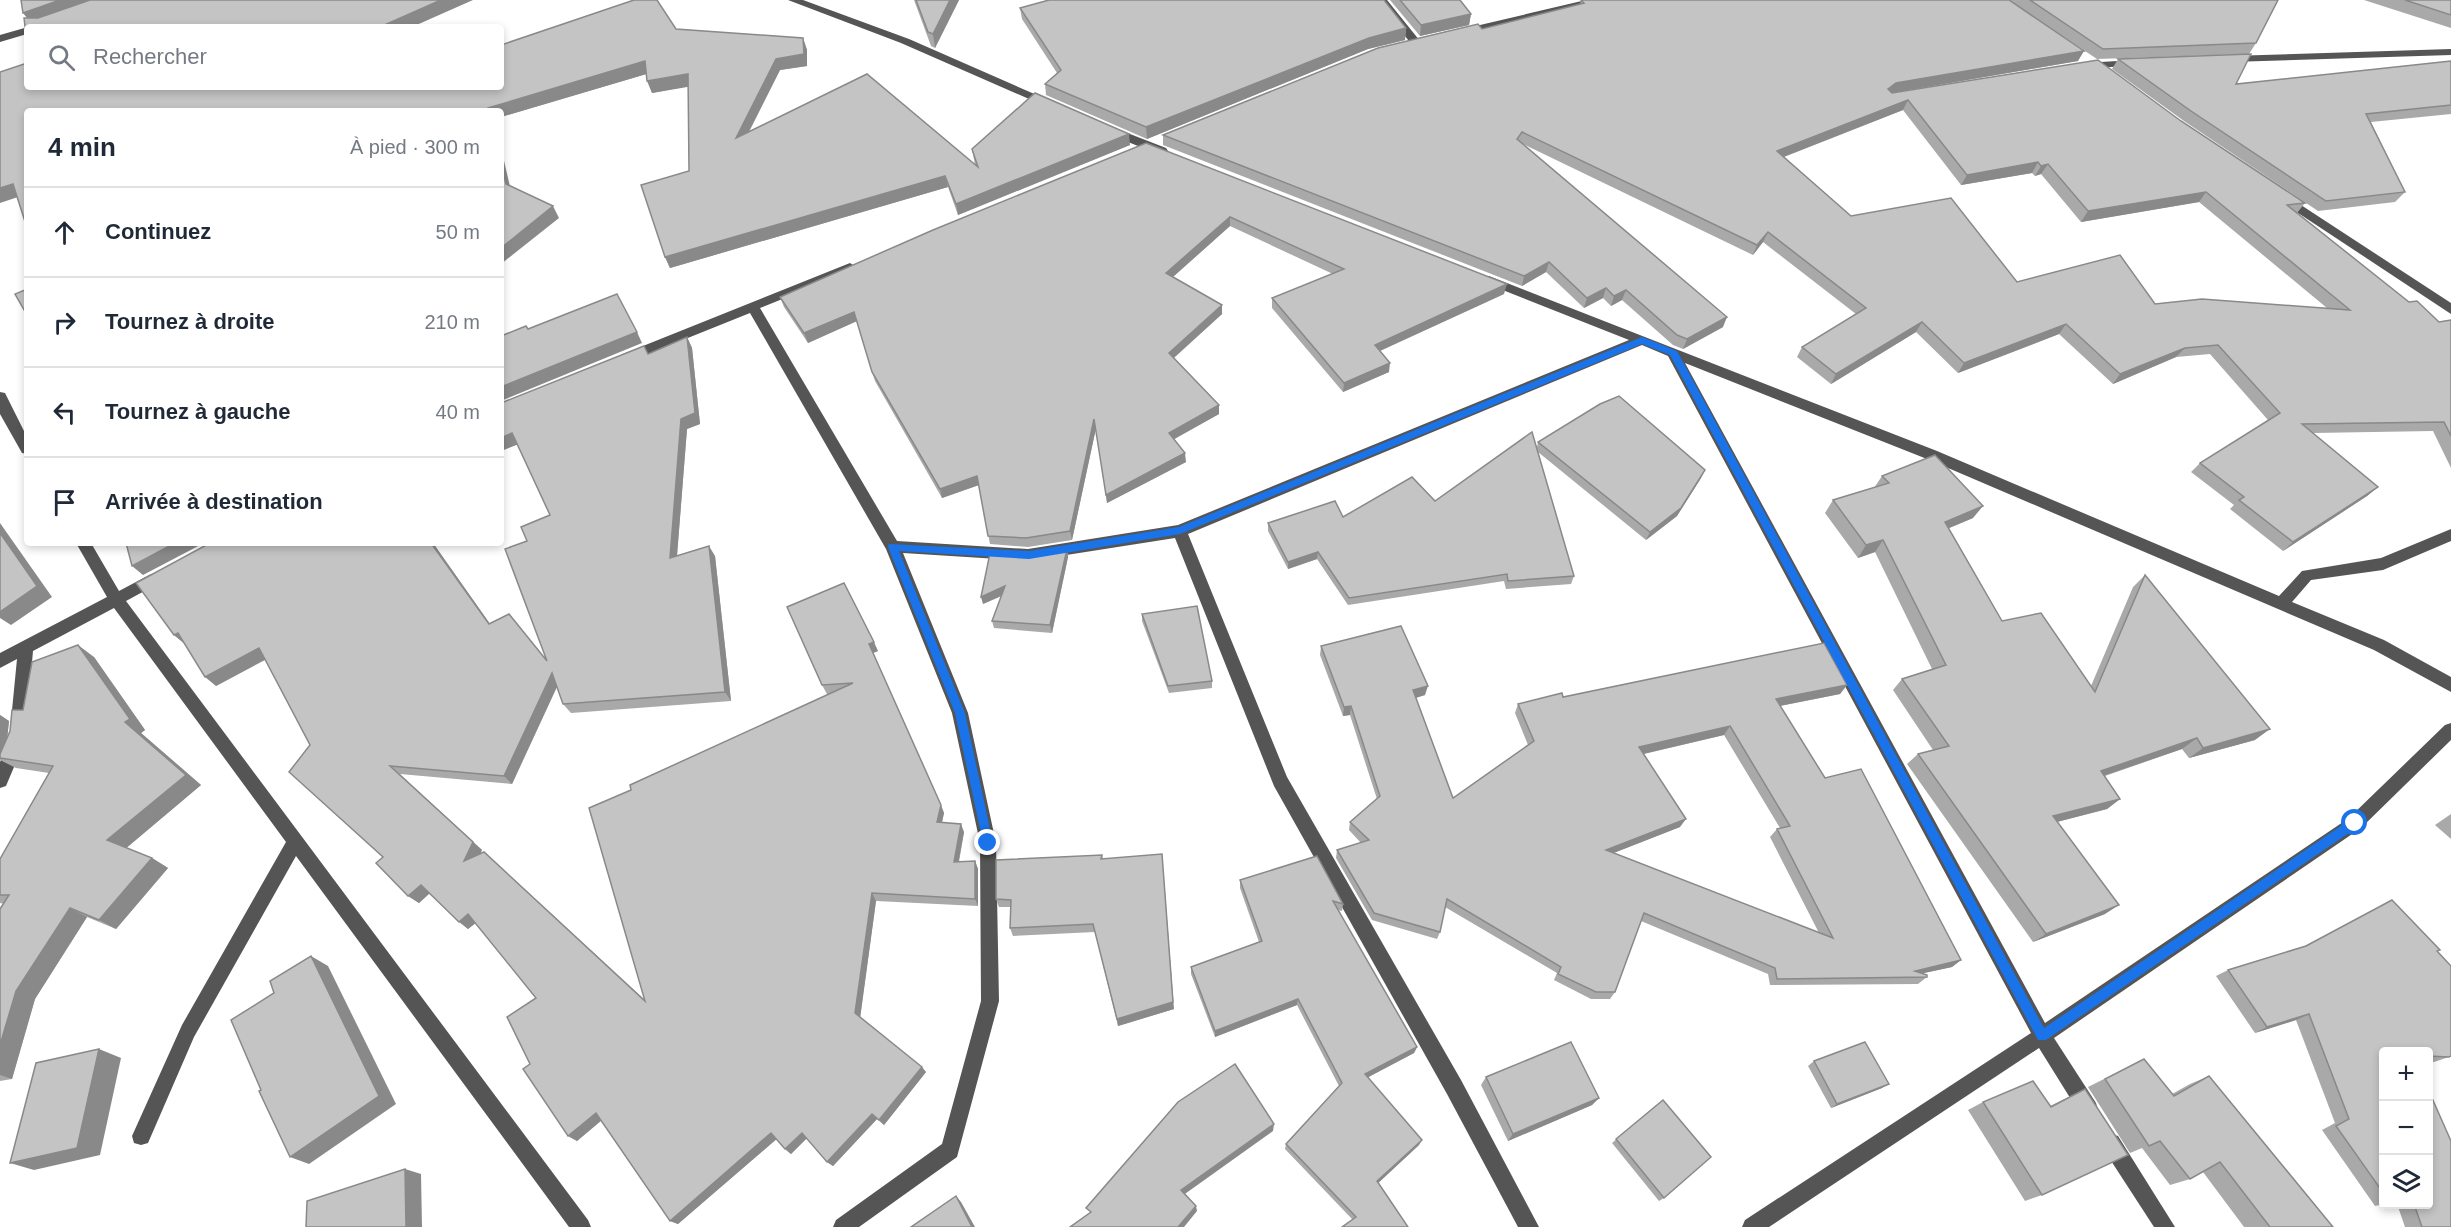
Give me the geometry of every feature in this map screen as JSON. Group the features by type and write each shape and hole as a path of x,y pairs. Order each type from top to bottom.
{"street":[{"path":"793,0 904,41 1063,109"},
{"path":"1382,0 1416,43"},
{"path":"1450,35 1600,0"},
{"path":"0,39 24,31"},
{"path":"2076,51 2113,78"},
{"path":"2214,60 2451,52"},
{"path":"2072,68 2095,64 2142,62"},
{"path":"1106,128 1170,154"},
{"path":"1126,155 1170,137"},
{"path":"2277,193 2451,309"},
{"path":"621,360 862,262"},
{"path":"1475,274 1932,455 2379,645 2451,685"},
{"path":"753,307 893,547 960,713 988,843 990,1001 950,1150 843,1227"},
{"path":"893,547 1029,555 1180,531 1642,340"},
{"path":"1674,353 2042,1036 2165,1227"},
{"path":"0,397 8,417 24,444"},
{"path":"1180,531 1280,781 1454,1088 1529,1227"},
{"path":"2282,603 2307,575 2383,564 2451,536"},
{"path":"85,546 116,598 581,1227"},
{"path":"0,661 174,568"},
{"path":"0,781 17,741 26,647"},
{"path":"1752,1227 2042,1036 2355,823 2451,730"},
{"path":"141,1136 188,1031 295,842"}],"building":[{"path":"21,0 60,0 23,13"},
{"path":"90,0 441,0 386,24 25,24 24,18 38,18"},
{"path":"634,0 657,0 676,29 803,38 804,54 776,59 736,138 867,74 978,167 972,149 1035,93 1129,134 956,204 945,176 665,257 641,185 689,171 688,74 647,81 645,61 488,108 24,108 24,219 13,184 0,188 0,72 24,64 24,90 504,90 504,44"},
{"path":"916,0 950,0 933,34 928,32"},
{"path":"1049,0 1384,0 1406,28 1369,38 1146,127 1045,84 1061,70 1020,8"},
{"path":"1400,0 1460,0 1471,14 1421,25"},
{"path":"1581,0 2009,0 2084,51 1896,83 1888,89 1892,93 2098,60 2181,121 2305,203 2287,205 2409,302 2417,301 2439,322 2451,320 2451,436 2444,422 2302,424 2378,487 2293,542 2239,500 2244,497 2200,463 2280,413 2218,345 2185,348 2120,374 2066,324 1964,363 1922,322 1836,374 1802,347 1866,308 1768,232 1757,245 1522,132 1517,139 1727,317 1687,339 1677,335 1626,290 1614,296 1606,288 1587,298 1549,262 1524,276 1163,135 1378,48 1478,24 1482,29 1584,3","holes":["1908,100 1967,175 2038,162 2041,166 2048,164 2088,211 2206,192 2350,310 2202,299 2155,304 2120,255 2017,282 1951,198 1851,216 1777,151"]},
{"path":"2030,0 2278,0 2256,43 2103,49"},
{"path":"2405,0 2451,0 2451,15"},
{"path":"2251,54 2236,84 2451,61 2451,105 2366,114 2405,192 2326,201 2118,59"},
{"path":"1146,143 1507,284 1375,345 1390,363 1344,383 1272,298 1344,269 1230,217 1166,273 1222,305 1169,353 1219,405 1169,433 1185,453 1106,495 1094,419 1070,531 1026,538 988,536 977,476 940,489 872,372 854,312 804,333 780,297 933,230"},
{"path":"504,176 506,184 553,206 504,246"},
{"path":"24,290 24,310 15,294"},
{"path":"617,294 637,332 504,386 504,335 526,326 528,329"},
{"path":"687,337 695,413 681,419 670,558 709,546 725,692 563,704 552,673 504,776 390,766 473,842 464,861 484,852 645,1001 589,808 631,790 630,785 853,683 822,685 787,607 844,583 874,642 869,644 941,805 937,822 961,824 954,862 975,861 975,899 872,893 855,1013 922,1067 879,1120 872,1114 827,1162 802,1133 785,1149 771,1133 670,1221 596,1113 568,1136 523,1069 530,1064 507,1017 536,998 468,914 459,922 421,885 408,896 376,863 383,857 289,772 310,745 259,648 205,677 178,633 174,635 136,583 204,546 433,546 489,624 509,614 547,661 505,549 527,541 521,527 550,515 512,433 504,437 504,402 644,346 648,354"},
{"path":"1619,396 1705,470 1681,508 1650,532 1538,442 1600,404"},
{"path":"1532,432 1574,576 1508,581 1507,574 1349,598 1318,552 1288,562 1268,523 1335,501 1343,517 1412,477 1435,501"},
{"path":"1935,455 1983,506 1945,522 2002,621 2041,613 2095,692 2145,575 2270,729 2203,748 2197,738 2101,771 2120,799 2053,816 2119,905 2046,934 1918,754 1949,746 1902,679 1946,665 1883,540 1866,545 1833,500 1889,483 1882,476"},
{"path":"0,533 37,586 0,612"},
{"path":"127,546 169,546 132,566"},
{"path":"1067,549 1050,625 992,621 1005,586 981,597 990,553 1026,556"},
{"path":"1197,606 1212,681 1168,686 1142,614"},
{"path":"1401,626 1428,686 1413,690 1453,798 1534,741 1518,704 1562,693 1563,697 1824,643 1847,685 1776,699 1825,778 1861,769 1961,960 1915,971 1927,977 1777,979 1775,968 1644,913 1615,992 1596,992 1558,974 1561,967 1447,899 1440,932 1374,913 1337,850 1369,840 1350,822 1380,796 1351,706 1344,707 1321,646","holes":["1730,726 1790,826 1777,829 1833,938 1606,850 1686,819 1639,747"]},
{"path":"78,645 130,719 125,722 186,775 107,840 152,858 99,920 70,908 16,991 0,1045 0,909 9,895 0,895 0,859 53,766 0,758 0,754 10,731 12,710 23,710 32,662"},
{"path":"1162,854 1173,1002 1117,1019 1093,924 1010,928 1011,900 996,899 996,860 1102,855 1101,859"},
{"path":"1317,856 1343,904 1333,901 1417,1047 1365,1074 1422,1140 1377,1181 1408,1227 1342,1227 1356,1217 1286,1144 1342,1083 1298,999 1215,1031 1191,967 1262,941 1240,880"},
{"path":"2392,900 2440,950 2437,951 2451,966 2451,1056 2433,1056 2433,1047 2379,1047 2379,1187 2336,1126 2349,1119 2309,1014 2267,1027 2228,970 2306,946"},
{"path":"311,956 379,1096 290,1157 259,1091 261,1090 231,1020 274,993 270,981"},
{"path":"1571,1042 1599,1098 1513,1134 1486,1077"},
{"path":"1865,1042 1889,1084 1837,1104 1814,1061"},
{"path":"99,1049 77,1148 10,1163 36,1063"},
{"path":"2144,1059 2174,1096 2209,1076 2333,1227 2270,1227 2220,1162 2190,1179 2160,1141 2149,1146 2105,1079"},
{"path":"1235,1064 1274,1124 1181,1190 1196,1206 1178,1227 1070,1227 1091,1212 1086,1208 1178,1102"},
{"path":"2033,1081 2051,1107 2085,1089 2128,1155 2042,1195 1983,1102"},
{"path":"1663,1100 1711,1157 1664,1198 1616,1139"},
{"path":"2433,1100 2451,1141 2451,1227 2422,1227 2416,1209 2433,1209"},
{"path":"405,1169 406,1227 306,1227 307,1201"},
{"path":"956,1196 972,1227 911,1227"}],"route":[{"path":"988,843 960,713 893,547 1029,555 1180,531 1642,340 1674,353 2042,1036 2355,823"}]}
